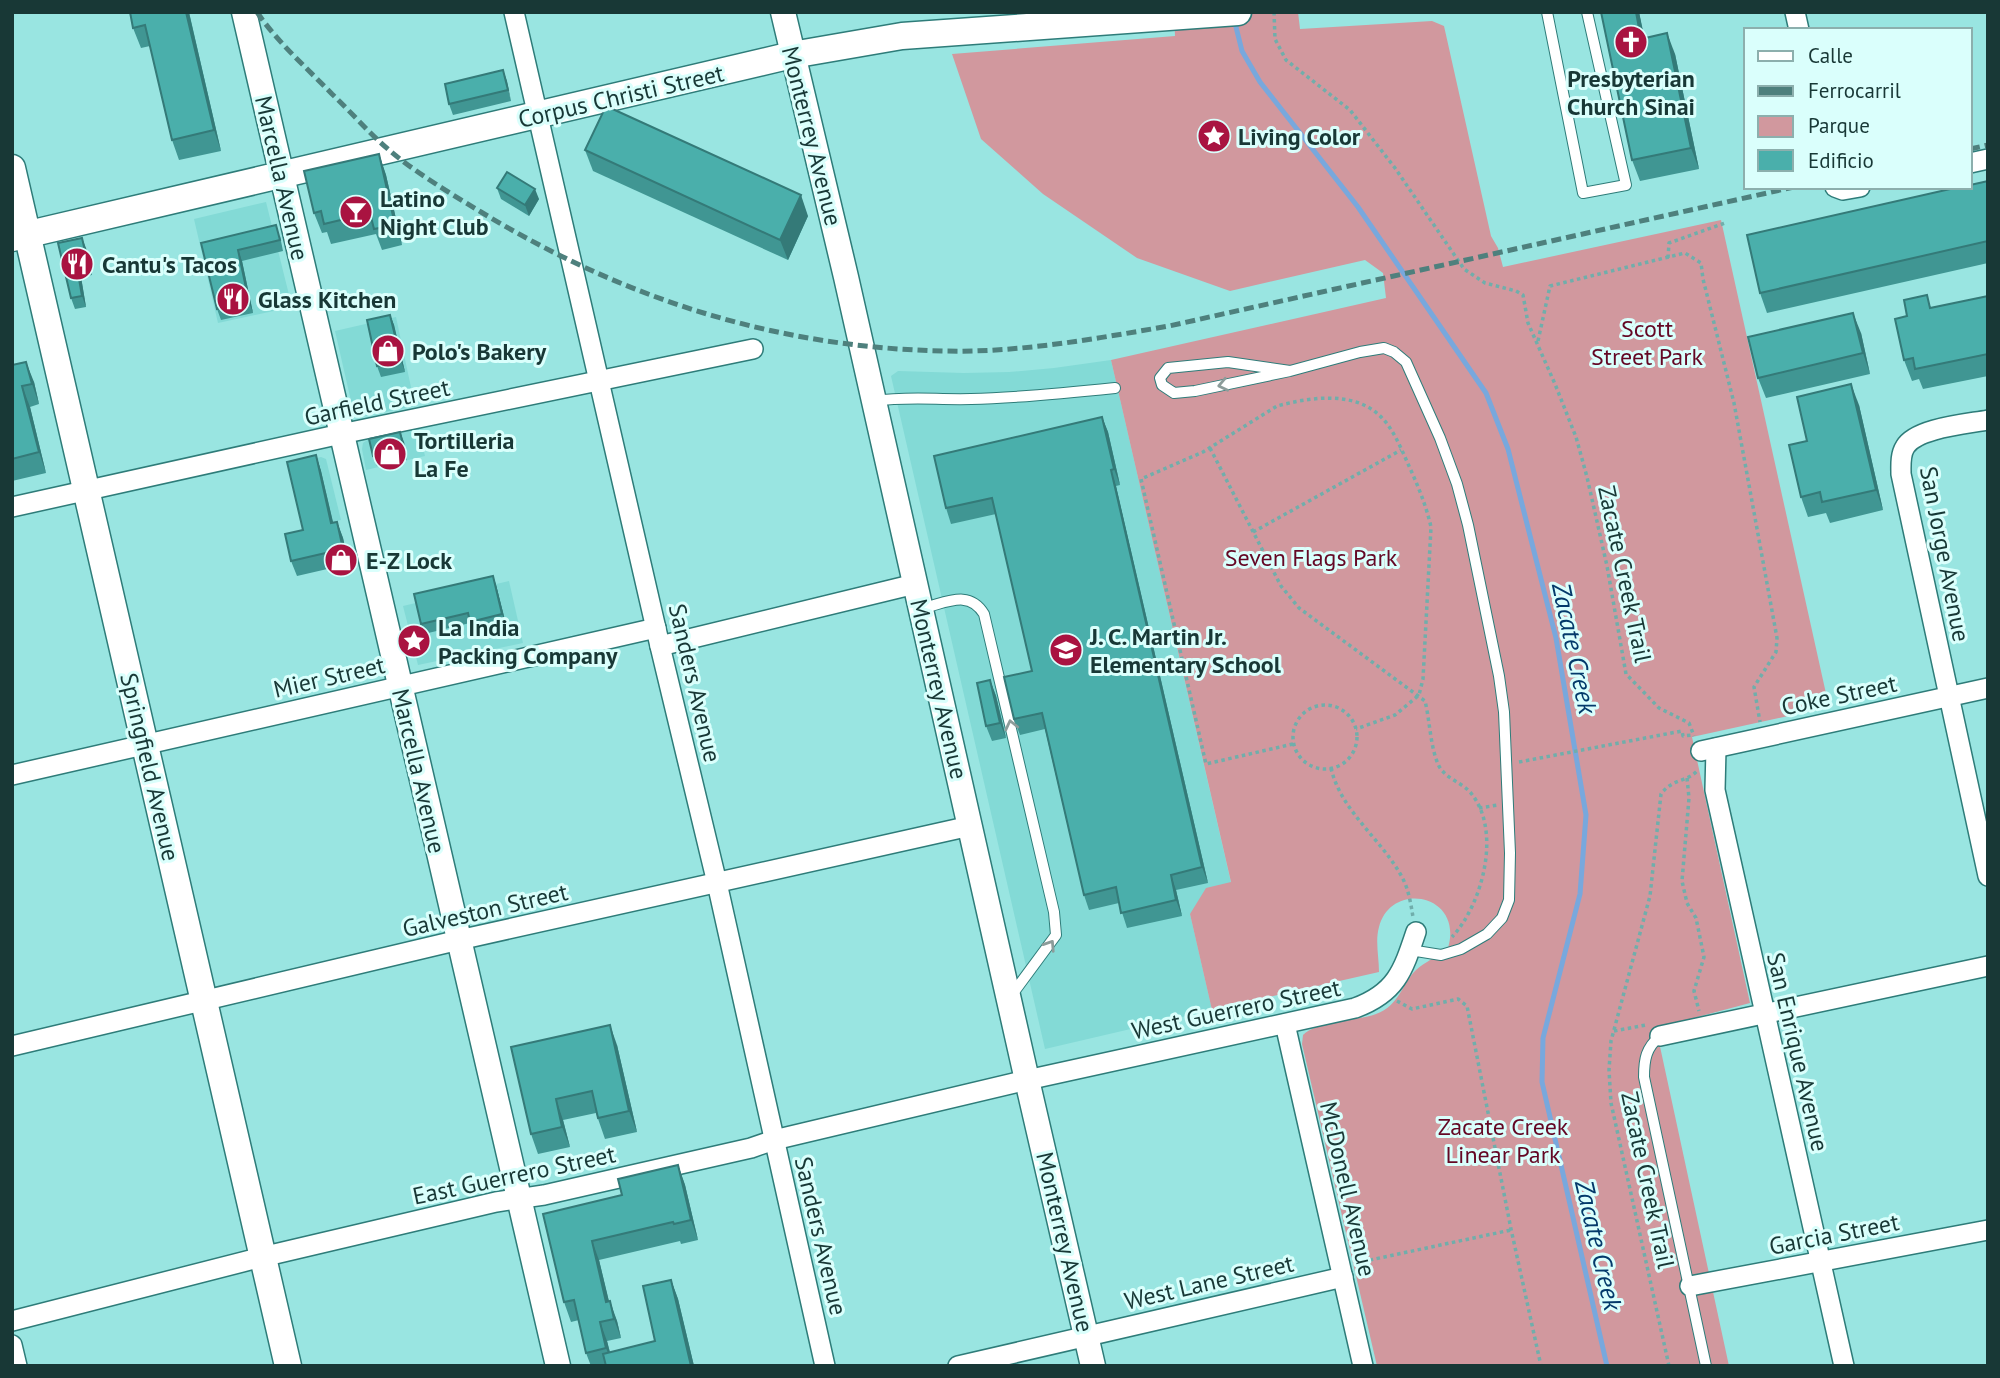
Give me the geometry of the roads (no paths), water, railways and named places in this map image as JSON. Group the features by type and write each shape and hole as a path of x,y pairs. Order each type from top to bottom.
{"main road":[{"name":"Corpus Christi Street","path":"20,237 792,55 902,36 1238,12"},
{"name":"Springfield Avenue","path":"12,168 20,237 86,490 288,1366"}],"street":[{"name":"Marcella Avenue","path":"244,12 558,1366"},
{"name":"Sanders Avenue","path":"514,12 717,883 825,1366"},
{"name":"Monterrey Avenue","path":"783,12 1093,1366"},
{"name":"Garfield Street","path":"12,507 752,349"},
{"name":"San Jorge Avenue","path":"1988,419 1924,433 1905,447 1901,457 1901,474 1988,876"},
{"name":"Mier Street","path":"12,775 399,686 658,637 915,584"},
{"name":"Coke Street","path":"1701,748 1988,688"},
{"name":"San Enrique Avenue","path":"1701,748 1715,790 1844,1366"},
{"name":"Galveston Street","path":"12,1046 459,940 970,826"},
{"name":"West Guerrero Street","path":"1027,1080 1355,1008 1374,1001 1388,991 1404,968 1413,941"},
{"path":"1653,1031 1764,1014 1988,966"},
{"name":"McDonell Avenue","path":"1285,1024 1350,1270 1363,1366"},
{"name":"East Guerrero Street","path":"12,1321 262,1257 496,1202 544,1195 751,1148 774,1140 1027,1080"},
{"name":"Garcia Street","path":"1690,1286 1988,1230"},
{"name":"West Lane Street","path":"958,1366 1350,1270"},
{"path":"12,1345 17,1366"}],"lane":[{"path":"1547,12 1583,193 1626,185 1587,12"},
{"path":"1290,371 1228,362 1168,368 1160,378 1162,385 1174,393 1195,391 1290,371 1360,352 1384,348 1394,352 1406,362 1457,484 1492,637 1504,712 1510,853 1509,900 1502,918 1487,934 1461,949 1441,955 1413,941"},
{"path":"874,402 899,397 967,400 1036,397 1115,388"},
{"path":"920,609 969,599 978,604 984,614 1054,912 1056,934 1009,1000"},
{"path":"1653,1031 1644,1061 1644,1077 1706,1366"}],"waterway":[{"name":"Zacate Creek","path":"1234,19 1242,51 1260,82 1358,207 1486,393 1508,449 1556,638 1586,815 1580,894 1543,1038 1542,1082 1607,1366"}],"railway":[{"path":"257,12 293,54 389,150 410,167 481,212 535,243 646,293 702,313 819,340 880,347 970,351 1113,336 1169,326 1785,189"},
{"path":"1972,149 1988,145"}],"place":[{"name":"Presbyterian Church Sinai","path":"1631,42"},
{"name":"Living Color","path":"1214,136"},
{"name":"Latino Night Club","path":"356,212"},
{"name":"Cantu's Tacos","path":"77,264"},
{"name":"Glass Kitchen","path":"233,299"},
{"name":"Polo's Bakery","path":"388,351"},
{"name":"Tortilleria La Fe","path":"390,454"},
{"name":"E-Z Lock","path":"341,560"},
{"name":"La India Packing Company","path":"414,641"},
{"name":"J. C. Martin Jr. Elementary School","path":"1066,650"}],"park label":[{"name":"Scott Street Park","path":"1647,342"},
{"name":"Seven Flags Park","path":"1311,557"},
{"name":"Zacate Creek Linear Park","path":"1503,1140"}]}
